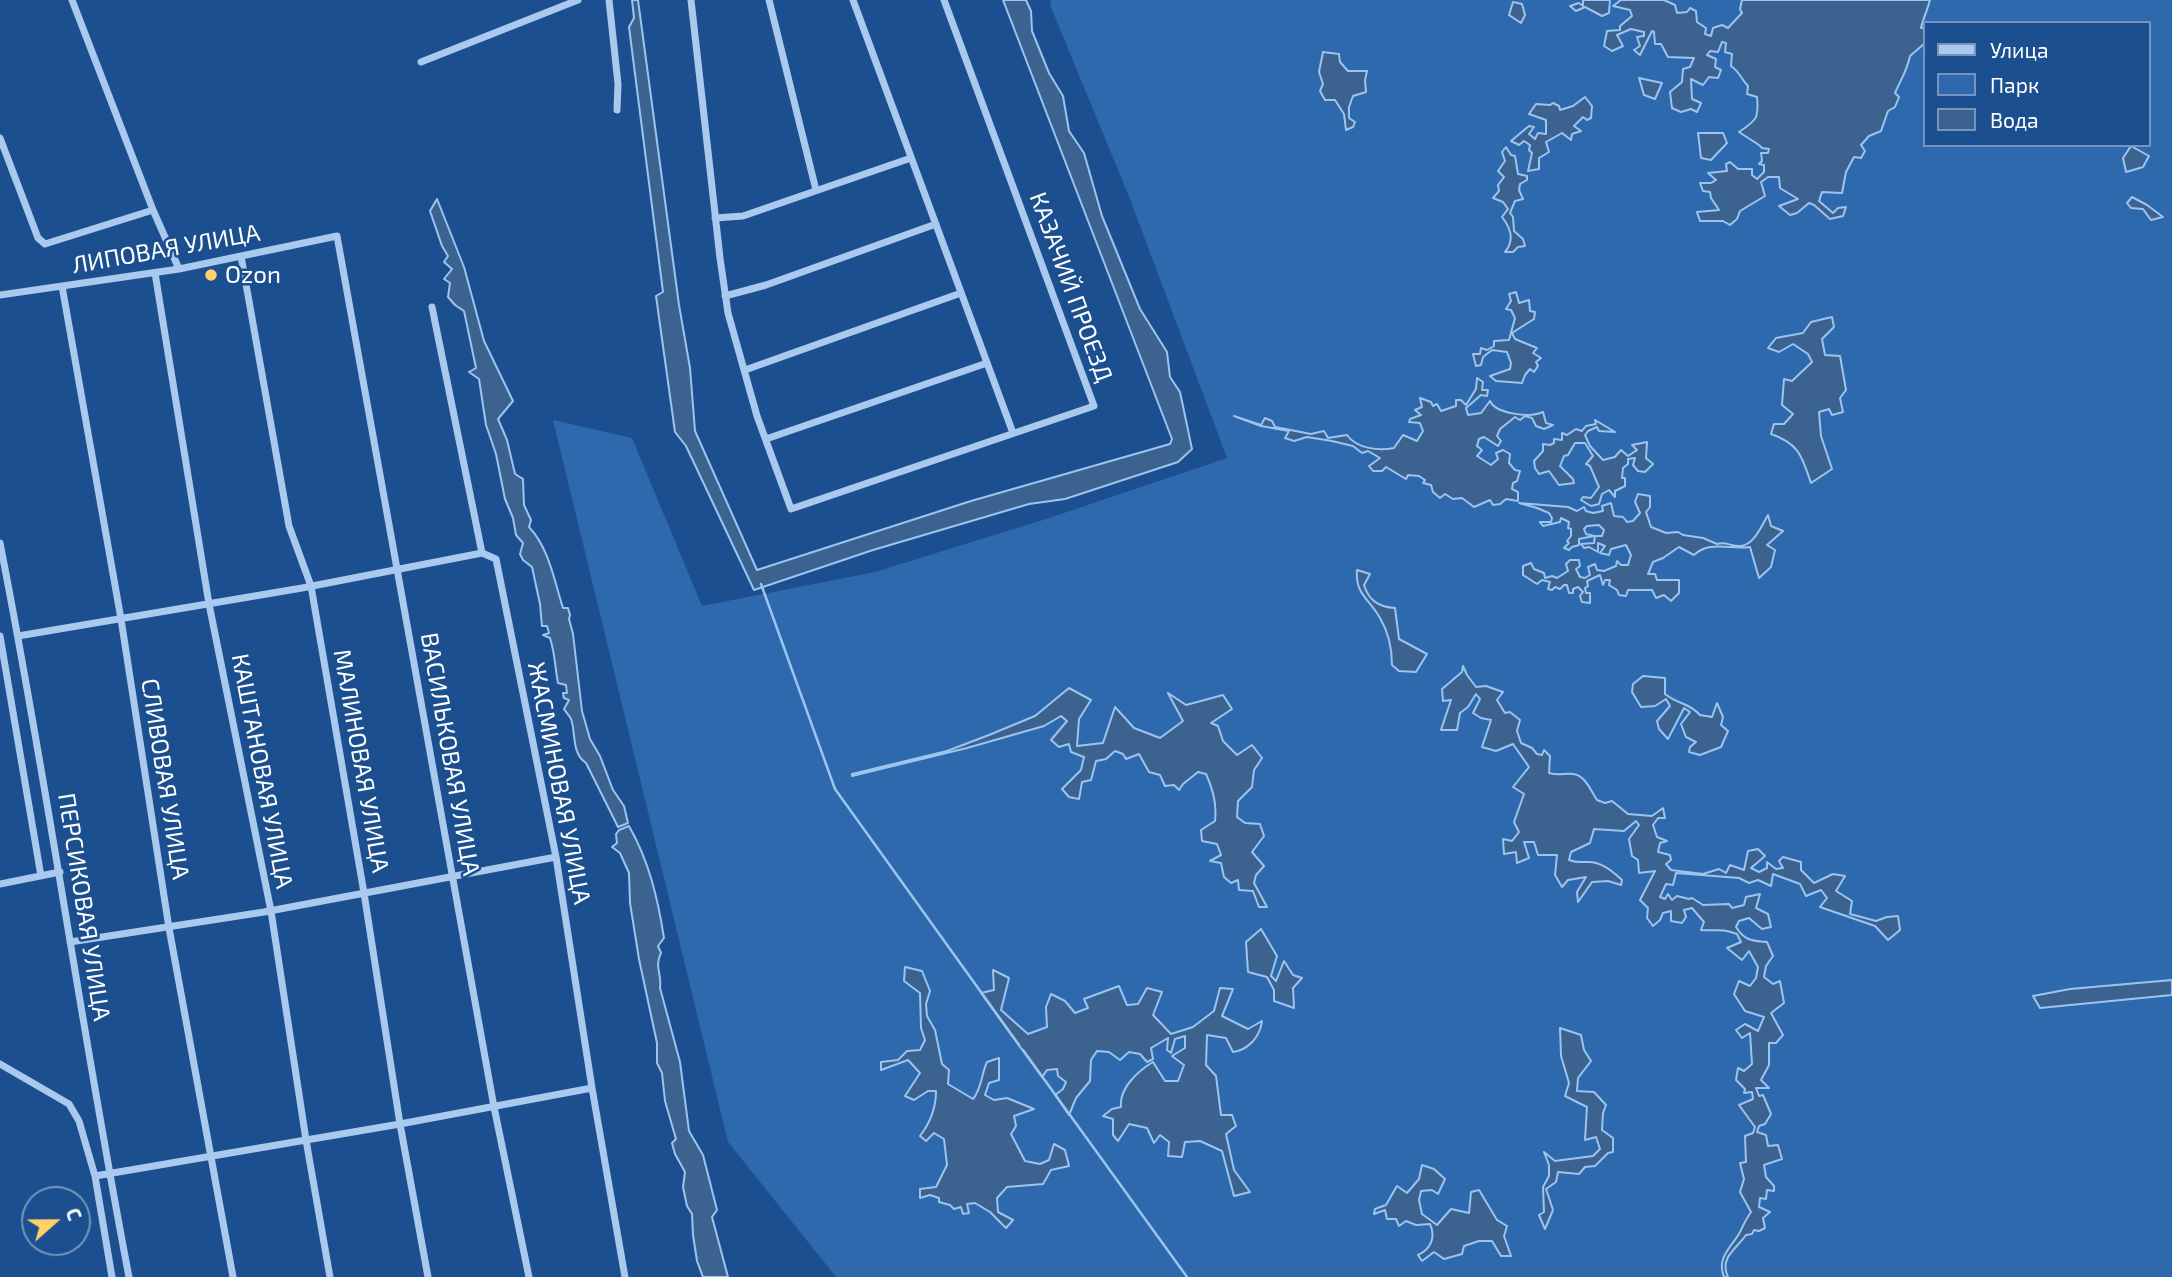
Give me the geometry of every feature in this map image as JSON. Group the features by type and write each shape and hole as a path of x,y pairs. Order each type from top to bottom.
{"street":[{"path":"72,0 153,210 179,269"},
{"path":"421,62 578,0"},
{"path":"609,0 618,84 617,110"},
{"path":"691,0 725,296 744,370 766,439 987,363"},
{"path":"769,0 816,190"},
{"path":"853,0 1013,433"},
{"name":"КАЗАЧИЙ ПРОЕЗД","path":"766,439 791,509 1094,406 944,0"},
{"path":"0,138 38,238 45,244 153,210"},
{"path":"715,218 743,216 911,158"},
{"path":"725,296 766,285 936,224"},
{"name":"ЛИПОВАЯ УЛИЦА","path":"0,295 179,269 337,236"},
{"name":"ВАСИЛЬКОВАЯ УЛИЦА","path":"337,236 494,1107 529,1277"},
{"name":"МАЛИНОВАЯ УЛИЦА","path":"241,256 289,526 312,586 365,893 400,1124 428,1277"},
{"name":"КАШТАНОВАЯ УЛИЦА","path":"155,273 209,604 271,911 330,1277"},
{"name":"СЛИВОВАЯ УЛИЦА","path":"62,286 121,618 169,928 233,1277"},
{"path":"744,370 961,293"},
{"name":"ЖАСМИНОВАЯ УЛИЦА","path":"432,307 482,553 496,559 556,857 625,1277"},
{"name":"ПЕРСИКОВАЯ УЛИЦА","path":"0,543 60,872 128,1277"},
{"path":"18,636 312,586 482,553"},
{"path":"0,636 41,876"},
{"path":"70,942 271,911 556,857"},
{"path":"0,884 60,872"},
{"path":"0,1064 69,1104 79,1121 95,1175 112,1277"},
{"path":"95,1175 400,1124 592,1088"}],"green space":[{"path":"1051,0 2172,0 2172,1277 836,1277 728,1142 553,420 632,438 702,606 875,572 1046,519 1227,458 1128,194 1050,5"}],"water":[{"path":"632,0 638,0 690,368 695,431 757,570 971,501 1170,444 1172,439 1003,0 1026,0 1031,11 1032,31 1049,73 1063,96 1069,131 1084,153 1102,216 1140,309 1167,352 1170,377 1180,392 1192,449 1178,462 1065,499 1029,504 873,550 754,590 686,446 675,432 656,296 663,292 629,27 634,18"},
{"path":"1583,0 1610,0 1609,13 1602,16 1585,7 1576,11 1570,6 1579,3 1583,6"},
{"path":"1621,0 1664,0 1675,5 1677,13 1687,12 1690,8 1696,11 1697,22 1706,28 1705,34 1711,36 1713,28 1722,25 1728,28 1742,13 1742,0 1930,0 1921,28 1924,28 1924,44 1910,56 1895,93 1899,97 1895,107 1888,111 1881,131 1869,136 1861,145 1865,151 1861,158 1854,157 1846,172 1842,193 1822,192 1819,201 1833,213 1838,208 1846,207 1843,216 1830,219 1809,203 1790,215 1779,206 1798,199 1780,188 1779,177 1768,177 1761,182 1765,196 1740,211 1737,219 1730,225 1723,221 1700,221 1697,212 1719,210 1710,192 1703,191 1700,183 1716,180 1708,173 1727,171 1726,164 1730,162 1738,169 1752,169 1752,175 1757,179 1764,172 1764,165 1759,164 1762,161 1761,153 1768,153 1769,149 1762,148 1739,132 1756,118 1757,97 1747,94 1748,86 1731,66 1732,54 1725,52 1726,43 1722,42 1718,52 1710,51 1707,55 1716,59 1715,67 1721,70 1718,78 1709,77 1703,85 1691,79 1692,99 1701,103 1697,112 1691,109 1681,112 1672,108 1670,92 1682,82 1683,69 1690,67 1694,58 1668,57 1661,44 1655,44 1652,31 1640,55 1634,50 1640,46 1637,37 1644,36 1644,32 1631,29 1617,35 1623,46 1612,51 1604,46 1607,31 1620,30 1620,26 1632,16 1630,10 1613,6"},
{"path":"1513,2 1522,4 1525,15 1521,23 1509,15"},
{"path":"1323,52 1339,54 1340,62 1348,71 1367,71 1366,92 1353,96 1349,118 1355,122 1353,127 1346,130 1344,114 1335,100 1325,100 1320,91 1323,84 1319,72"},
{"path":"1639,78 1662,83 1655,99 1644,95"},
{"path":"1585,97 1592,106 1591,118 1587,120 1583,117 1574,126 1581,131 1572,134 1571,140 1562,133 1546,142 1549,152 1539,158 1539,169 1528,171 1532,153 1529,150 1530,145 1524,141 1519,145 1511,141 1529,126 1534,127 1529,134 1535,139 1538,133 1546,134 1546,120 1529,114 1536,104 1553,103 1559,106 1560,110 1573,106"},
{"path":"1698,133 1723,133 1727,143 1711,160 1701,158"},
{"path":"1506,147 1511,155 1515,156 1518,174 1527,176 1527,180 1520,184 1519,190 1523,199 1515,201 1510,213 1514,231 1523,239 1525,246 1518,247 1513,252 1505,252 1510,243 1510,234 1502,217 1508,209 1503,202 1493,198 1504,177 1498,171 1505,161 1502,152"},
{"path":"2130,147 2149,156 2143,167 2126,172 2123,158"},
{"path":"2132,197 2163,217 2151,220 2143,209 2131,208 2127,203"},
{"path":"437,199 464,267 484,341 513,401 498,419 507,440 515,474 523,479 524,505 531,520 529,527 546,554 563,608 568,608 582,711 590,739 600,756 613,790 624,806 628,823 618,827 586,763 578,754 571,719 564,709 569,700 564,698 563,693 567,693 566,685 558,683 550,638 543,635 549,633 547,626 542,626 532,567 520,554 523,543 516,535 505,499 496,454 486,425 479,379 469,372 476,368 464,311 448,297 450,283 444,279 452,269 444,262 448,256 430,211"},
{"path":"1516,292 1519,303 1529,300 1530,311 1535,312 1534,319 1512,333 1515,339 1537,348 1533,353 1541,358 1536,362 1538,366 1534,372 1530,369 1522,383 1496,381 1490,376 1510,369 1507,352 1492,350 1483,357 1481,365 1476,366 1473,354 1480,354 1481,348 1487,350 1494,346 1494,341 1509,340 1515,318 1511,310 1506,309 1511,301 1509,294"},
{"path":"1832,317 1834,327 1822,339 1825,355 1840,356 1846,390 1840,398 1843,412 1832,415 1829,409 1819,412 1821,436 1832,469 1811,483 1794,447 1771,434 1774,424 1784,424 1793,414 1782,405 1784,379 1792,381 1812,362 1808,354 1793,344 1779,352 1768,348 1776,338 1803,333 1811,322"},
{"path":"1477,378 1483,382 1482,390 1488,390 1487,396 1481,395 1466,408 1468,415 1481,413 1490,401 1499,409 1514,414 1543,412 1546,423 1553,425 1544,429 1536,426 1532,418 1525,416 1520,420 1515,417 1500,429 1497,436 1501,441 1498,446 1484,437 1479,439 1477,446 1482,450 1477,456 1491,465 1498,459 1496,453 1503,450 1510,454 1509,463 1515,470 1520,471 1512,489 1518,492 1518,501 1506,499 1493,505 1490,500 1474,507 1462,498 1453,499 1445,494 1440,498 1433,492 1431,485 1423,483 1425,480 1419,476 1408,475 1406,479 1386,467 1382,471 1373,471 1369,466 1380,458 1368,451 1362,453 1353,446 1307,437 1294,441 1285,438 1289,431 1261,426 1234,416 1261,425 1265,418 1272,421 1275,427 1311,434 1324,431 1328,438 1347,435 1356,443 1369,448 1394,448 1403,435 1417,441 1423,431 1420,423 1409,422 1421,415 1415,410 1422,407 1420,398 1431,402 1433,406 1437,404 1441,411 1456,406 1456,400 1461,400 1466,405 1476,389"},
{"path":"1595,420 1615,432 1599,431 1597,427 1585,435 1590,446 1603,460 1615,457 1621,450 1628,456 1637,450 1632,445 1647,442 1646,458 1653,464 1645,472 1638,471 1633,465 1635,458 1628,459 1628,464 1623,468 1625,486 1615,491 1615,497 1609,490 1602,494 1599,504 1591,506 1581,500 1583,497 1591,498 1599,487 1590,466 1586,464 1593,456 1585,443 1575,443 1568,455 1564,456 1560,466 1574,483 1559,485 1549,471 1539,474 1534,461 1543,451 1543,444 1550,445 1554,443 1554,439 1562,440 1562,433 1567,435 1576,429 1582,431 1586,426 1596,424"},
{"path":"1638,494 1650,496 1650,507 1646,512 1651,527 1666,533 1678,532 1703,538 1717,544 1746,545 1757,534 1768,515 1771,526 1783,531 1767,545 1775,550 1771,567 1759,578 1750,547 1706,548 1694,555 1679,547 1653,562 1648,574 1655,574 1657,580 1679,580 1679,593 1671,601 1664,595 1656,598 1652,590 1628,590 1626,596 1619,595 1617,590 1609,585 1610,580 1605,580 1603,585 1600,575 1587,581 1588,586 1585,588 1586,593 1590,593 1590,603 1582,602 1580,596 1583,592 1578,587 1573,589 1573,593 1569,593 1567,585 1552,590 1548,589 1550,582 1542,580 1537,584 1523,575 1523,566 1531,563 1534,569 1544,573 1545,578 1557,578 1568,571 1566,564 1570,560 1579,560 1580,566 1576,569 1580,577 1585,578 1590,575 1588,567 1595,564 1597,570 1604,571 1616,566 1617,561 1621,565 1628,565 1631,555 1626,545 1611,549 1609,555 1600,553 1605,546 1598,543 1598,552 1589,547 1584,548 1581,544 1594,543 1595,536 1602,536 1604,530 1599,525 1587,526 1584,529 1586,534 1594,536 1579,539 1579,545 1569,550 1564,548 1571,536 1569,522 1561,518 1560,522 1543,526 1540,522 1551,522 1549,513 1519,503 1568,507 1577,511 1584,507 1586,511 1593,513 1603,511 1602,506 1611,503 1614,516 1623,517 1627,522 1633,521 1640,513 1635,502"},
{"path":"1357,570 1370,574 1364,585 1372,599 1379,605 1395,608 1399,639 1427,654 1416,672 1399,671 1392,665 1386,629 1358,585"},
{"path":"1463,666 1476,687 1486,686 1503,692 1497,700 1505,713 1510,712 1520,720 1517,731 1521,743 1532,748 1537,754 1542,755 1544,750 1550,756 1549,773 1581,777 1597,800 1605,803 1612,801 1628,814 1652,816 1663,808 1665,818 1658,818 1653,825 1657,837 1667,841 1660,843 1658,852 1670,855 1671,860 1666,864 1671,870 1703,874 1719,869 1726,873 1730,865 1744,870 1748,851 1758,849 1765,856 1751,868 1759,872 1767,868 1767,862 1776,869 1783,868 1779,861 1783,857 1801,862 1801,870 1814,883 1833,874 1845,876 1836,891 1852,901 1850,914 1876,921 1898,916 1900,930 1888,940 1875,926 1820,907 1827,898 1821,890 1806,896 1800,884 1773,874 1771,886 1758,880 1749,883 1739,878 1676,873 1673,885 1666,884 1660,897 1665,899 1668,894 1672,900 1677,896 1692,898 1703,905 1729,904 1732,908 1744,905 1746,897 1760,894 1756,908 1768,914 1771,927 1762,929 1749,918 1739,921 1736,927 1748,939 1767,942 1773,956 1766,966 1764,977 1773,984 1780,981 1784,1003 1771,1013 1783,1035 1776,1043 1769,1043 1769,1065 1761,1080 1769,1088 1756,1088 1759,1096 1763,1095 1771,1114 1765,1124 1759,1126 1757,1132 1766,1135 1768,1146 1778,1145 1782,1159 1764,1165 1766,1177 1774,1186 1774,1191 1767,1190 1766,1199 1760,1198 1759,1207 1770,1212 1763,1218 1765,1228 1746,1235 1730,1254 1726,1264 1728,1277 1724,1277 1722,1270 1723,1258 1751,1212 1740,1192 1744,1179 1740,1163 1746,1162 1745,1136 1753,1133 1755,1127 1739,1105 1753,1099 1752,1092 1744,1093 1745,1089 1736,1080 1738,1068 1744,1071 1752,1064 1750,1033 1742,1038 1736,1030 1745,1024 1758,1031 1764,1017 1745,1011 1734,994 1739,981 1750,986 1756,978 1758,967 1749,951 1742,960 1727,948 1741,942 1737,934 1723,930 1701,930 1704,922 1692,908 1684,910 1686,917 1682,923 1671,921 1671,911 1663,913 1653,926 1647,918 1648,908 1640,900 1655,871 1639,873 1638,860 1632,856 1629,839 1639,825 1636,821 1624,831 1594,829 1590,843 1571,852 1569,860 1601,865 1622,880 1621,885 1608,881 1592,882 1578,902 1577,892 1586,877 1568,880 1562,887 1555,875 1557,855 1538,855 1534,842 1524,842 1529,858 1517,863 1516,852 1504,854 1503,839 1512,841 1519,832 1514,822 1524,794 1513,787 1529,767 1513,744 1496,751 1482,747 1491,720 1473,713 1480,699 1476,694 1468,707 1460,713 1457,730 1441,730 1451,700 1443,701 1442,689 1462,672"},
{"path":"1643,676 1665,678 1665,694 1700,715 1712,717 1717,703 1723,717 1721,725 1728,731 1721,747 1700,755 1689,752 1696,742 1686,737 1681,724 1690,712 1684,708 1668,739 1659,729 1657,721 1670,706 1666,699 1655,706 1641,707 1632,692 1633,684"},
{"path":"1069,688 1091,700 1079,719 1077,746 1103,743 1115,707 1134,728 1160,738 1183,721 1168,693 1186,705 1223,695 1232,709 1211,723 1218,726 1223,741 1237,755 1252,745 1262,758 1254,770 1252,787 1238,801 1237,817 1245,823 1260,824 1264,836 1252,852 1264,866 1256,875 1254,883 1267,907 1259,907 1253,891 1239,890 1238,880 1231,883 1224,877 1221,863 1210,861 1221,855 1217,844 1202,841 1201,830 1215,821 1214,797 1206,774 1198,772 1179,790 1174,785 1165,786 1160,775 1149,772 1139,754 1126,759 1123,754 1115,751 1106,759 1096,761 1091,780 1082,782 1079,799 1069,797 1062,789 1081,770 1084,757 1071,752 1069,744 1059,747 1051,740 1067,721 1061,716 1044,726 852,776 947,751 989,735 1035,716"},
{"path":"629,826 652,880 659,909 664,938 658,946 661,953 658,962 660,988 680,1062 689,1131 703,1155 717,1210 712,1217 728,1277 703,1277 697,1261 692,1214 687,1206 683,1187 685,1172 672,1143 676,1139 665,1101 662,1073 657,1063 657,1043 630,903 629,873 620,853 612,847 617,843 616,834 619,830"},
{"path":"1261,929 1277,956 1271,976 1276,981 1284,961 1293,975 1302,978 1293,988 1294,1008 1274,1001 1274,990 1267,977 1248,972 1246,942"},
{"path":"905,967 922,971 930,991 926,1004 927,1016 935,1030 942,1064 949,1070 948,1084 973,1099 987,1062 999,1058 999,1080 989,1083 985,1095 994,1100 1007,1098 1034,1109 1014,1116 1016,1126 1011,1134 1025,1161 1040,1164 1049,1160 1054,1144 1065,1150 1069,1166 1051,1170 1043,1184 1007,1187 997,1198 998,1212 1013,1220 1006,1228 990,1212 975,1203 967,1204 969,1213 963,1214 961,1207 954,1209 939,1202 939,1198 930,1195 920,1198 920,1189 936,1187 947,1165 944,1139 934,1133 926,1141 920,1136 932,1115 936,1091 928,1091 914,1100 905,1096 920,1073 908,1060 881,1070 881,1062 898,1060 907,1051 920,1050 925,1040 921,1028 920,993 904,981"},
{"path":"993,970 1009,978 1001,1010 1028,1034 1047,1027 1046,1007 1051,994 1065,1001 1075,1013 1088,1008 1084,999 1119,986 1127,1005 1138,1004 1147,988 1162,992 1153,1015 1171,1034 1193,1027 1214,1011 1220,988 1233,989 1222,1016 1248,1029 1262,1021 1261,1027 1248,1046 1233,1052 1226,1038 1207,1035 1206,1065 1216,1076 1221,1115 1232,1115 1236,1126 1226,1134 1234,1170 1250,1192 1234,1196 1222,1151 1200,1141 1185,1142 1182,1157 1168,1156 1169,1142 1160,1135 1154,1143 1147,1128 1129,1124 1118,1141 1113,1135 1113,1119 1103,1116 1112,1109 1121,1107 1126,1087 1141,1070 1153,1062 1165,1081 1178,1081 1184,1065 1172,1056 1185,1048 1185,1036 1175,1039 1171,1053 1167,1050 1168,1038 1151,1048 1153,1059 1147,1062 1140,1054 1129,1052 1120,1060 1109,1052 1097,1051 1091,1060 1090,1081 1076,1098 1069,1115 1055,1095 1063,1089 1066,1082 1058,1076 1057,1069 1047,1070 1042,1077 981,993 994,990"},
{"path":"2172,980 2172,995 2040,1008 2033,996 2070,989"},
{"path":"1560,1028 1581,1035 1584,1050 1591,1061 1578,1078 1577,1091 1594,1092 1606,1105 1602,1130 1613,1138 1613,1152 1608,1153 1595,1166 1585,1167 1579,1174 1558,1172 1556,1182 1546,1189 1553,1210 1545,1229 1539,1215 1544,1212 1543,1187 1549,1176 1549,1165 1544,1152 1555,1161 1593,1156 1600,1149 1596,1137 1585,1140 1587,1107 1565,1096 1569,1083 1561,1056"},
{"path":"1422,1165 1434,1169 1445,1179 1438,1194 1432,1190 1421,1191 1419,1200 1422,1214 1437,1225 1451,1209 1469,1213 1471,1192 1479,1190 1497,1220 1507,1226 1504,1236 1511,1256 1501,1256 1492,1241 1479,1241 1464,1246 1462,1254 1444,1259 1434,1252 1422,1261 1418,1255 1431,1242 1430,1224 1416,1225 1406,1221 1399,1226 1396,1219 1387,1219 1385,1210 1374,1214 1375,1209 1386,1205 1397,1186 1407,1193 1419,1179"}],"waterway":[{"path":"761,584 835,789 1019,1045"},
{"path":"1023,1050 1187,1277"}],"place":[{"name":"Ozon","path":"211,275"}]}
